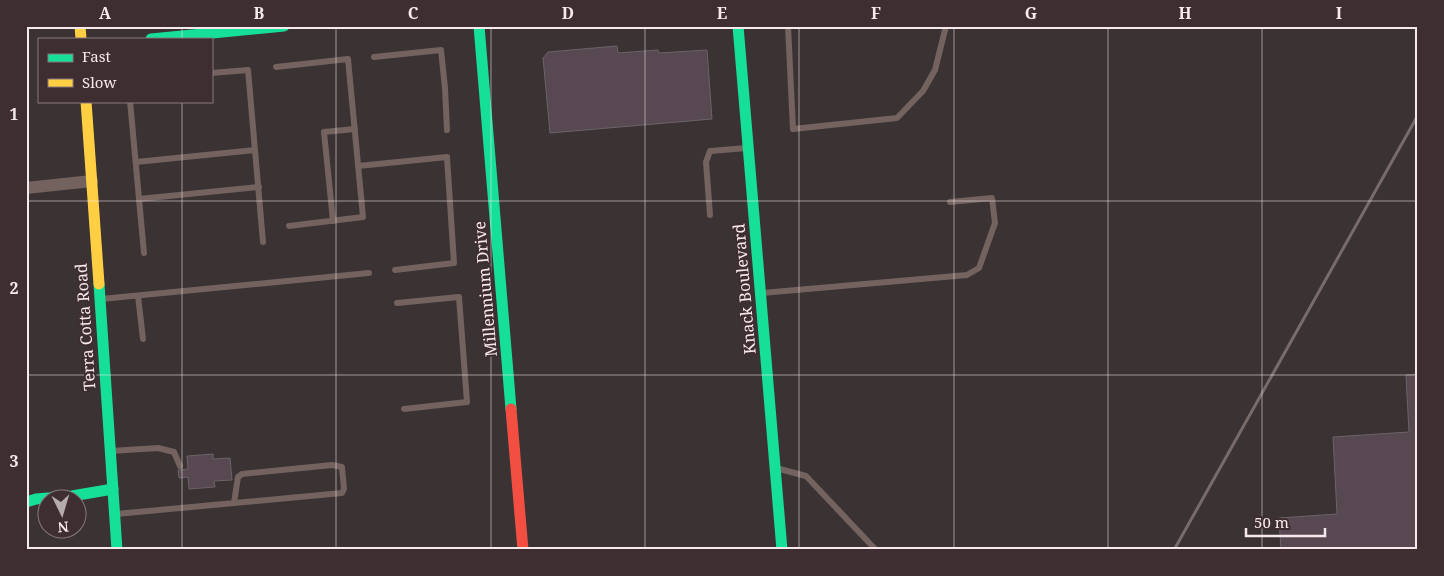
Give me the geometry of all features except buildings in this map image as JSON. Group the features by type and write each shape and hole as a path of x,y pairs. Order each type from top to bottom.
{"street":[{"path":"161,38 284,26"},
{"name":"Millennium Drive","path":"479,26 522,550"},
{"name":"Knack Boulevard","path":"738,26 782,550"},
{"name":"Terra Cotta Road","path":"86,102 117,550"},
{"path":"26,188 92,181"},
{"path":"26,502 113,489"}],"lane":[{"path":"788,26 794,128 897,118 923,91 935,70 946,26"},
{"path":"374,57 441,50 447,130"},
{"path":"276,67 348,59 364,218 288,226"},
{"path":"212,73 248,70 263,242"},
{"path":"130,102 144,253"},
{"path":"333,221 324,132 355,129"},
{"path":"710,215 706,162 710,151 748,148"},
{"path":"136,162 255,150"},
{"path":"358,166 447,158 454,263 395,270"},
{"path":"139,199 259,187"},
{"path":"760,293 967,275 979,268 994,223 992,198 950,202"},
{"path":"99,300 369,273"},
{"path":"138,296 143,339"},
{"path":"397,303 459,297 464,356 467,402 404,409"},
{"path":"110,451 158,448 174,452 180,466"},
{"path":"115,514 234,503 342,493 344,489 342,468 332,465 242,474 238,478 234,503"},
{"path":"775,467 806,476 876,550"}],"railway":[{"path":"1174,550 1418,115"}],"traffic: fast":[{"path":"161,38 284,26"},
{"path":"479,26 511,409"},
{"path":"738,26 782,550"},
{"path":"99,284 117,550"},
{"path":"26,502 113,489"}],"traffic: slow":[{"path":"80,26 81,38"},
{"path":"86,102 99,284"}],"traffic: jam":[{"path":"511,409 523,550"}]}
